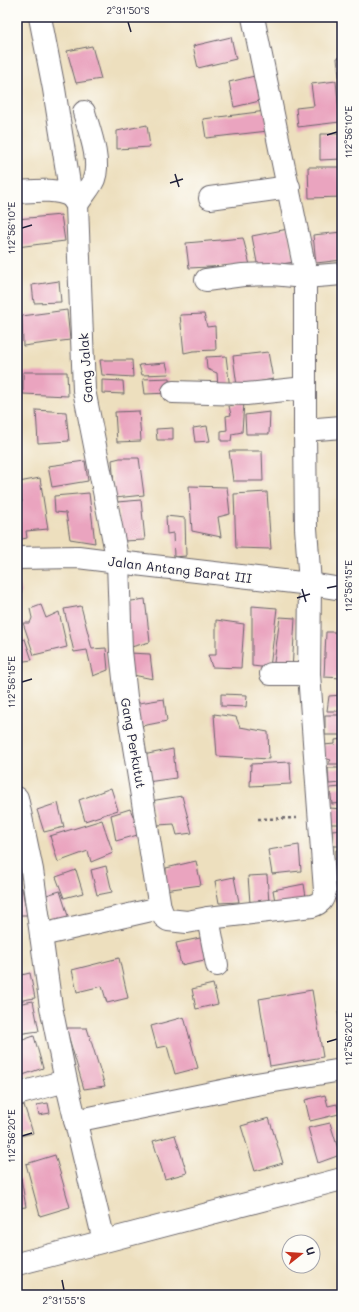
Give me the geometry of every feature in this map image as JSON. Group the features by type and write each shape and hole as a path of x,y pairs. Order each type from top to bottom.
{"street":[{"name":"Gang Jalak","path":"40,17 74,200 84,390 118,562"},
{"path":"40,935 164,914 187,922 318,904 323,900 325,891 309,674 310,584 306,528 304,257 253,17"},
{"path":"17,192 55,191 74,200 94,180 96,165 94,150 84,112"},
{"path":"210,198 289,187"},
{"path":"206,280 243,275 272,274 305,277 342,274"},
{"path":"173,392 246,394 305,388"},
{"path":"305,430 342,427"},
{"name":"Jalan Antang Barat III","path":"17,558 78,557 342,589"},
{"name":"Gang Perkutut","path":"118,562 121,651 126,697 164,914"},
{"path":"271,674 309,674"},
{"path":"17,798 31,863 51,1007 75,1121 104,1241"},
{"path":"208,918 217,965"},
{"path":"75,1121 256,1084 342,1070"},
{"path":"17,1094 66,1081"},
{"path":"17,1264 342,1178"}],"path":[{"path":"258,820 320,817"}],"building":[{"path":"231,37 236,59 198,68 193,46"},
{"path":"92,46 101,79 76,83 67,51"},
{"path":"342,57 342,93 341,93 337,58"},
{"path":"259,75 264,100 234,107 229,82"},
{"path":"336,81 340,122 298,127 296,108 314,106 311,84"},
{"path":"266,111 268,131 206,138 203,119"},
{"path":"147,125 150,147 117,149 117,131"},
{"path":"320,134 342,134 342,159 320,160"},
{"path":"308,167 342,167 342,197 309,198"},
{"path":"61,215 65,241 17,247 17,219"},
{"path":"288,229 294,262 258,268 252,236"},
{"path":"342,232 342,260 316,263 313,235"},
{"path":"243,238 250,265 189,268 186,243"},
{"path":"59,281 61,302 34,303 32,285"},
{"path":"67,310 70,340 23,346 22,316"},
{"path":"204,314 207,327 215,326 216,350 184,353 180,315"},
{"path":"268,352 273,379 237,386 233,356"},
{"path":"226,356 230,389 218,387 217,373 207,369 206,357"},
{"path":"100,360 132,360 133,377 102,375"},
{"path":"166,363 169,374 142,375 139,365"},
{"path":"23,372 67,372 68,396 23,394"},
{"path":"169,378 170,393 145,394 143,379"},
{"path":"102,380 123,381 124,394 102,393"},
{"path":"244,402 242,432 232,434 231,441 221,441 221,431 227,430 226,416 231,415 229,406"},
{"path":"36,410 66,412 69,441 38,443"},
{"path":"139,411 141,441 117,442 115,412"},
{"path":"270,412 269,434 246,434 245,415"},
{"path":"207,426 210,441 195,442 193,428"},
{"path":"173,428 173,440 157,440 156,429"},
{"path":"229,451 262,451 263,481 233,481"},
{"path":"120,458 139,458 144,495 115,498 112,460"},
{"path":"85,461 88,481 52,487 48,466"},
{"path":"40,478 48,529 26,531 27,538 17,540 17,503 22,502 19,482"},
{"path":"189,486 227,487 230,514 218,517 221,537 192,531"},
{"path":"267,492 271,549 236,548 234,494"},
{"path":"89,493 95,543 70,539 66,513 55,512 54,496"},
{"path":"141,500 145,540 123,541 117,502"},
{"path":"166,516 185,518 186,556 174,557 173,533 167,534"},
{"path":"17,582 19,582 22,593 17,595"},
{"path":"145,599 150,642 131,647 125,602"},
{"path":"41,605 46,618 59,612 67,647 34,655 23,623 30,623 32,618 30,609"},
{"path":"81,606 92,649 106,648 108,670 93,676 87,650 74,652 64,609"},
{"path":"252,606 277,608 270,668 252,666"},
{"path":"280,617 295,618 292,671 273,670"},
{"path":"216,620 244,624 241,668 212,667 208,655 216,655"},
{"path":"326,632 342,632 342,678 324,677"},
{"path":"25,639 32,660 17,662 17,641"},
{"path":"129,653 150,654 153,679 128,674"},
{"path":"221,694 247,695 246,707 221,706"},
{"path":"342,695 342,711 327,711 329,696"},
{"path":"164,699 167,721 137,727 133,704"},
{"path":"214,714 236,717 240,727 268,732 269,759 217,756"},
{"path":"325,715 342,715 342,735 325,735"},
{"path":"342,739 342,764 328,764 331,760 324,758 323,745 335,744 335,740"},
{"path":"173,749 176,778 147,782 143,755"},
{"path":"290,762 291,784 250,786 251,764"},
{"path":"328,768 342,768 342,783 329,784"},
{"path":"342,787 342,803 332,804 330,788"},
{"path":"111,788 118,810 85,821 79,800"},
{"path":"182,796 192,833 177,835 174,824 158,825 150,801"},
{"path":"58,803 64,827 44,832 37,810"},
{"path":"330,808 342,809 342,824 331,824"},
{"path":"130,809 141,834 116,841 111,815"},
{"path":"102,820 113,853 91,862 88,851 58,862 50,836"},
{"path":"342,829 342,846 333,846 332,830"},
{"path":"299,845 301,871 272,874 268,850"},
{"path":"336,850 342,851 342,867 336,867"},
{"path":"196,861 201,885 164,890 160,875 166,874 166,868"},
{"path":"106,866 112,892 97,895 91,870"},
{"path":"76,870 83,893 64,898 56,877"},
{"path":"336,871 342,871 342,886 336,886"},
{"path":"267,875 269,903 250,903 248,876"},
{"path":"234,877 239,902 219,903 215,881"},
{"path":"304,884 307,904 276,907 273,890"},
{"path":"17,888 22,888 27,915 17,915"},
{"path":"335,889 342,889 342,904 336,903"},
{"path":"60,891 69,919 52,924 43,896"},
{"path":"205,937 209,959 181,965 176,943"},
{"path":"119,958 128,998 107,1003 102,986 77,992 72,970"},
{"path":"30,973 35,998 17,1001 17,976"},
{"path":"213,984 218,1004 196,1009 192,989"},
{"path":"312,990 323,1057 270,1066 259,999"},
{"path":"33,1001 39,1031 17,1034 17,1004"},
{"path":"338,1012 342,1012 342,1029 341,1029"},
{"path":"184,1017 198,1068 175,1074 167,1046 157,1048 151,1026"},
{"path":"66,1028 87,1028 105,1086 84,1089"},
{"path":"34,1036 43,1068 17,1077 17,1042"},
{"path":"325,1095 328,1106 337,1104 339,1114 310,1121 305,1100"},
{"path":"48,1103 50,1113 39,1115 37,1105"},
{"path":"24,1105 33,1133 17,1137 17,1107"},
{"path":"269,1118 283,1163 255,1171 241,1126"},
{"path":"330,1123 340,1155 318,1163 308,1128"},
{"path":"175,1135 187,1173 165,1179 153,1141"},
{"path":"55,1155 70,1207 40,1216 26,1164"},
{"path":"21,1178 26,1207 17,1208 17,1179"}]}
